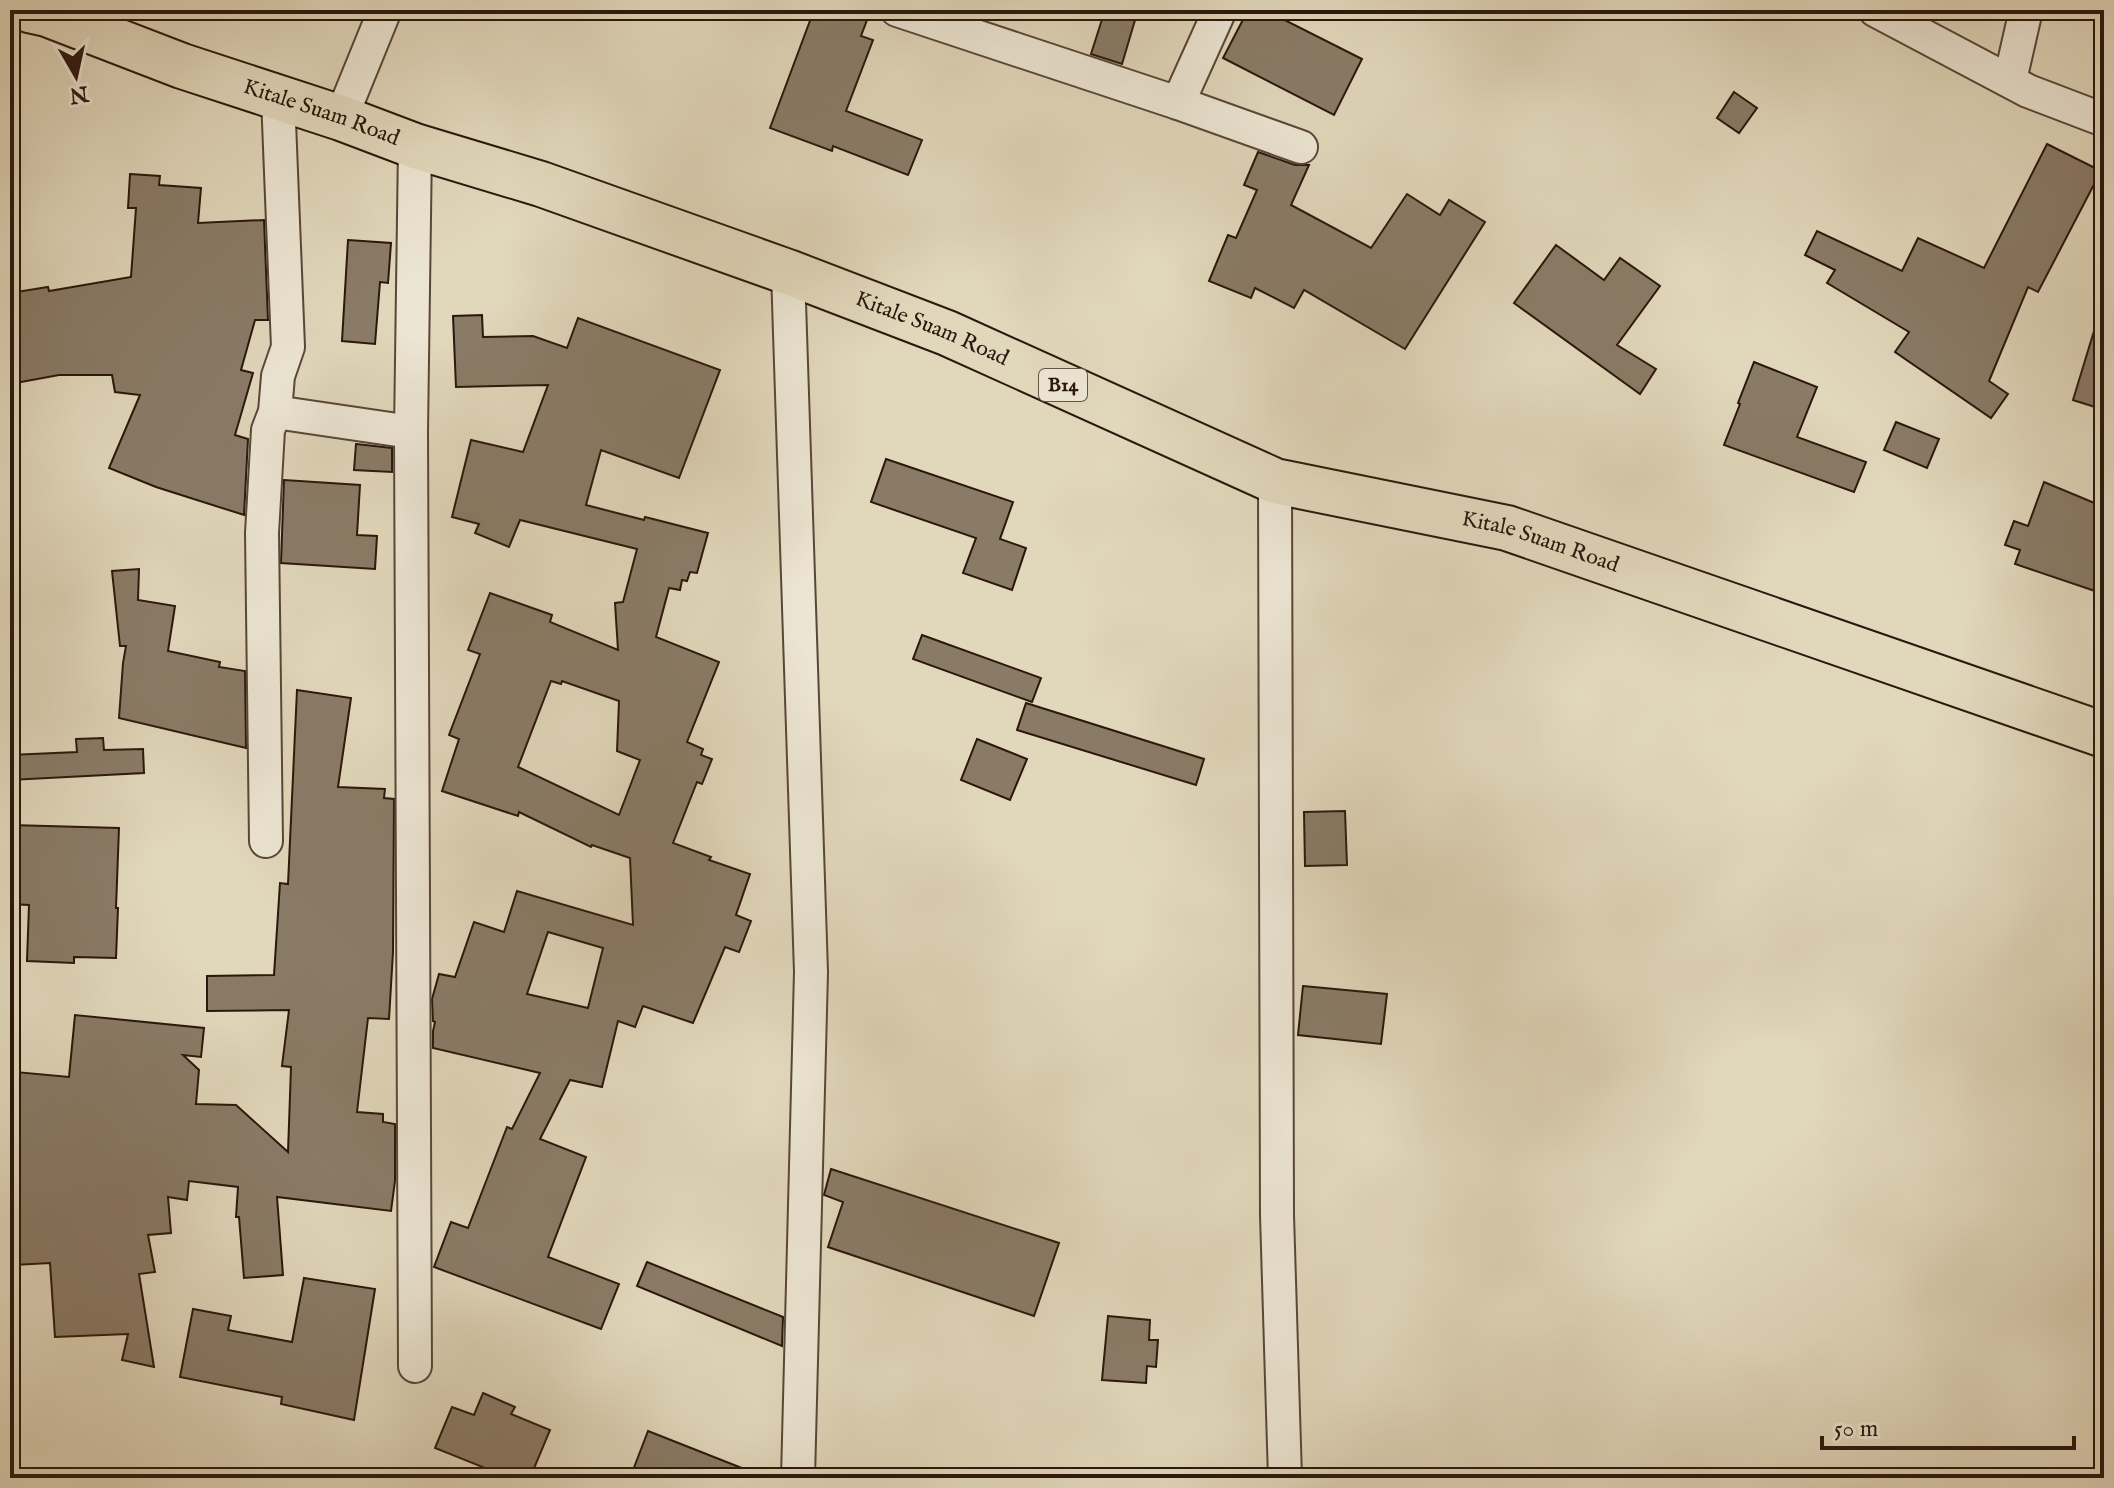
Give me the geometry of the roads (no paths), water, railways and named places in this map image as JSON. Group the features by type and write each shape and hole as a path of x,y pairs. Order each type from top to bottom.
{"highway":[{"name":"Kitale Suam Road","path":"41,11 182,66 341,118 415,146 541,184 788,272 947,333 1275,481 1507,528 2104,735"}],"street":[{"path":"341,118 385,10"},
{"path":"897,10 1301,147"},
{"path":"1178,103 1220,10"},
{"path":"1875,10 2028,91 2104,120"},
{"path":"2010,80 2026,10"},
{"path":"266,841 262,533 268,430 275,412 278,376 288,347 278,97"},
{"path":"415,146 411,432 415,1366"},
{"path":"788,272 811,972 798,1478"},
{"path":"275,412 411,432"},
{"path":"1275,481 1277,1215 1285,1478"}]}
